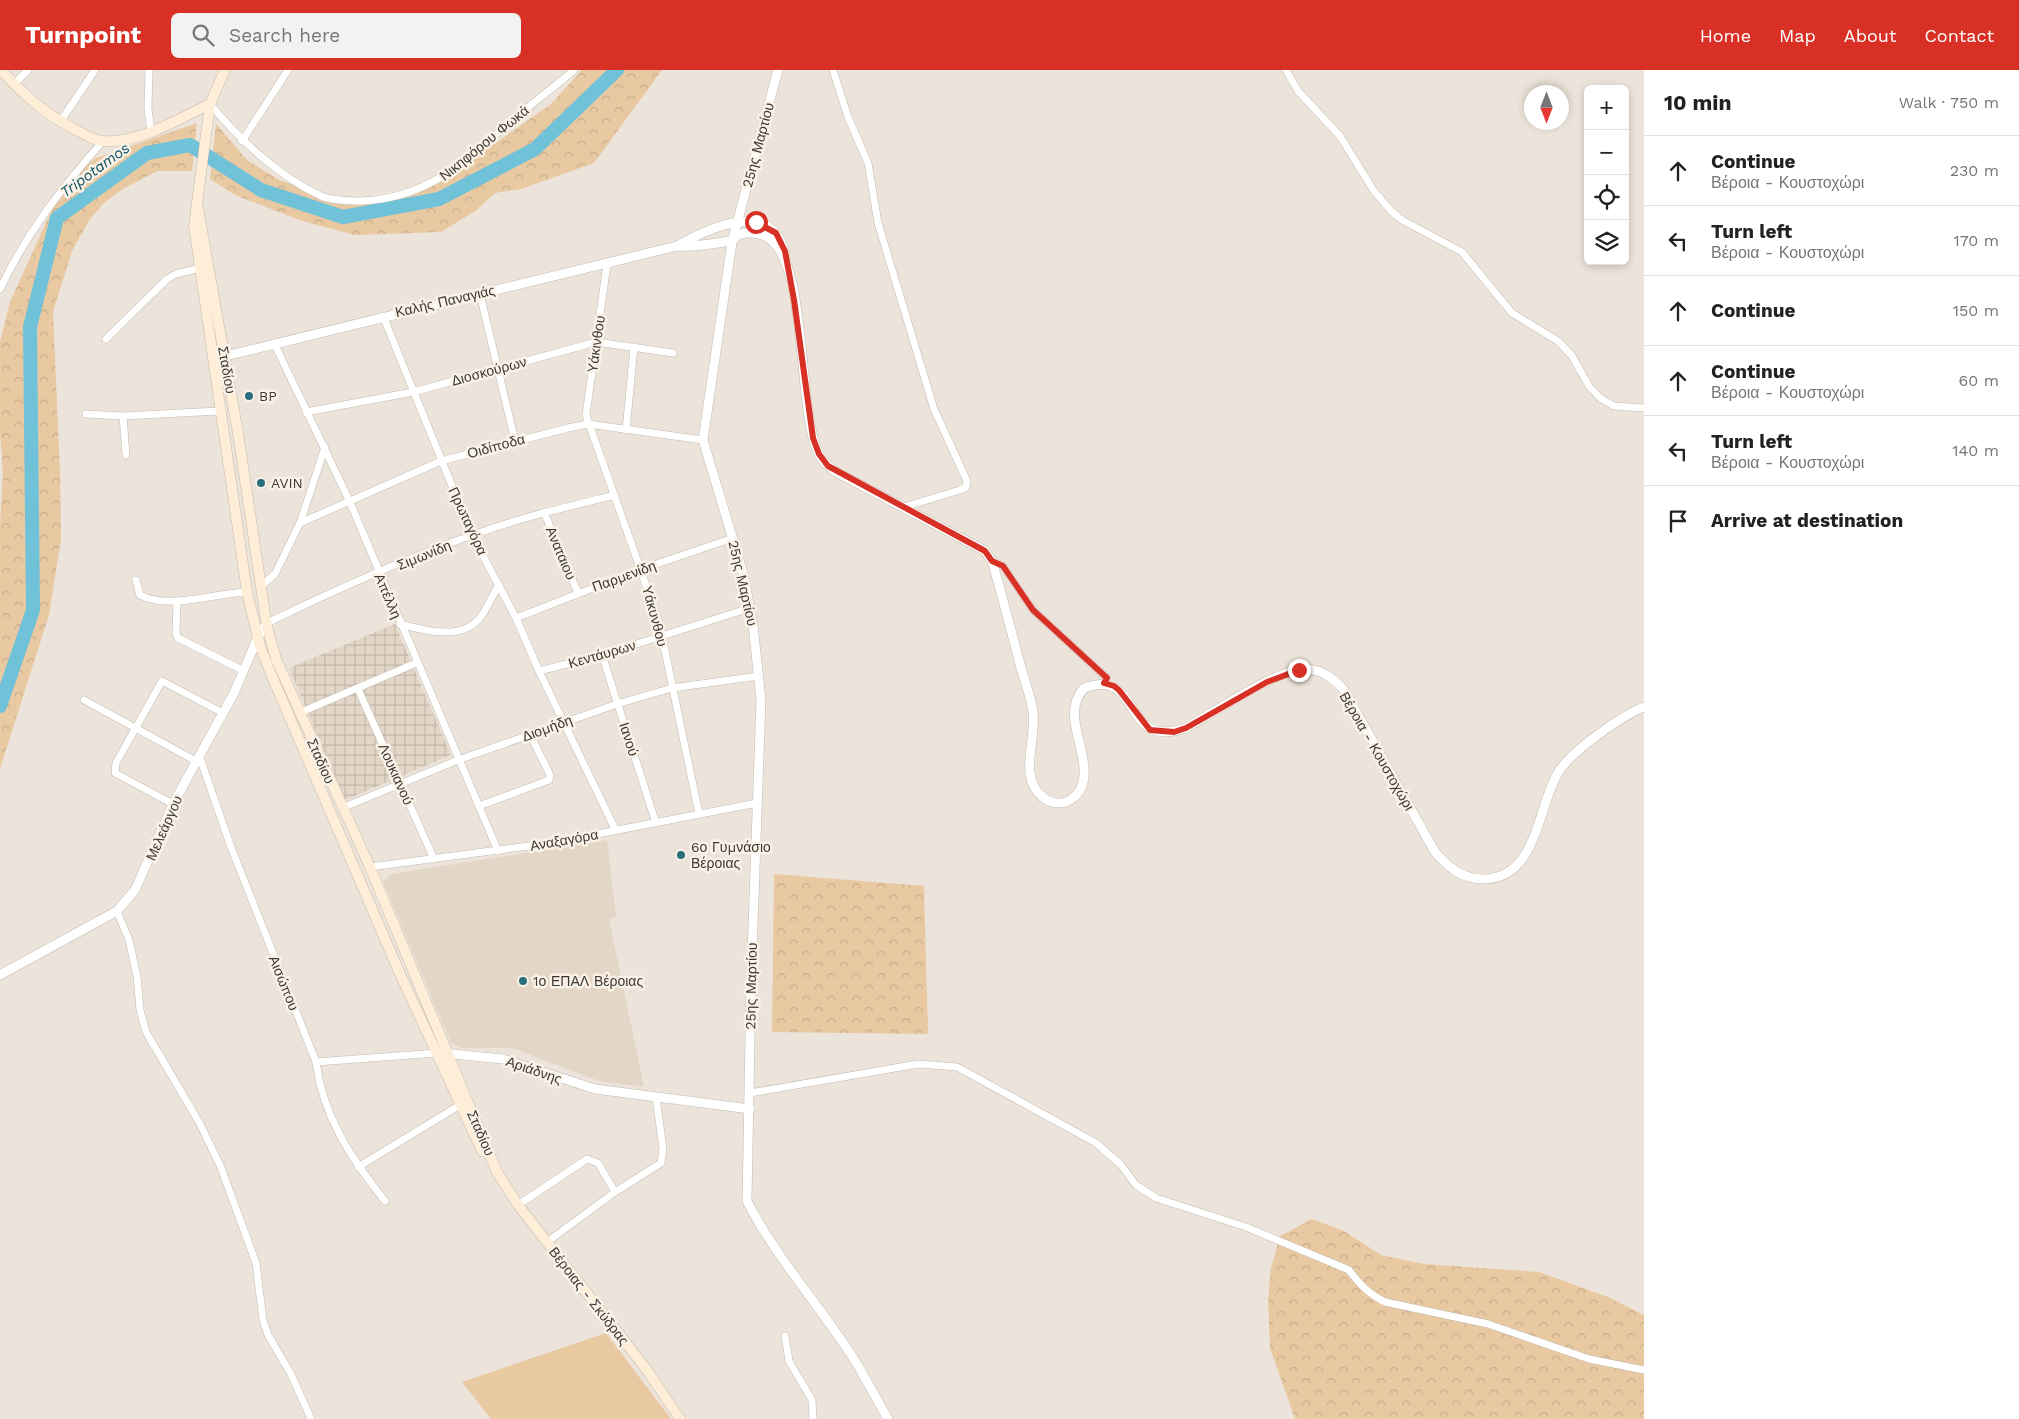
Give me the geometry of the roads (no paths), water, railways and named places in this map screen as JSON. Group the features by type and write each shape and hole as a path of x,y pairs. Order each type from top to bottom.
{"main road":[{"path":"0,70 43,112 91,138 103,141 129,138 151,131 210,104"},
{"name":"Σταδίου","path":"225,70 210,104 199,180 198,208 194,226 219,411 247,592 258,637 400,974 489,1165 497,1172"},
{"name":"Σταδίου","path":"198,208 224,355 267,623 276,659 370,868 497,1172"},
{"name":"Βέροιας - Σκύδρας","path":"497,1172 518,1205 647,1370 680,1419"}],"street":[{"path":"14,84 28,70"},
{"path":"60,122 95,70"},
{"path":"149,70 148,109 151,131"},
{"path":"242,141 288,70"},
{"name":"Νικηφόρου Φωκά","path":"210,104 242,141 283,172 322,197 350,201 396,197 430,185 451,172 574,70"},
{"name":"25ης Μαρτίου","path":"778,70 733,240 703,440 733,538 750,608 761,700 751,983 747,1201 763,1231 850,1353 888,1419"},
{"path":"833,70 848,117 870,169 878,223 934,409 967,481 966,486 960,490 904,507"},
{"path":"1286,70 1298,90 1340,136 1374,191 1391,211 1402,220 1462,252 1512,313 1558,341 1572,356 1589,386 1600,398 1614,406 1644,408"},
{"path":"0,289 19,250 42,215 67,182 103,141"},
{"path":"737,222 752,221 776,233 784,248 794,300 813,438 819,454 836,472 985,551 992,561 1033,711 1031,779 1035,789 1047,800 1064,803 1079,795 1084,776 1075,719 1076,699 1084,688 1104,683 1107,678 1033,610 1003,566 992,561"},
{"name":"Καλής Παναγιάς","path":"213,358 677,246 737,222"},
{"path":"733,240 742,234 764,236 779,248 786,260"},
{"name":"Καλής Παναγιάς","path":"677,246 691,247 733,240"},
{"name":"Υάκινθου","path":"588,424 586,415 607,264"},
{"path":"106,339 167,280 176,274 200,268"},
{"path":"480,294 515,441"},
{"name":"Πρωταγόρα","path":"383,316 472,535 516,618 539,672 616,831"},
{"name":"Διοσκούρων","path":"306,412 413,392 596,342 672,353"},
{"name":"Απέλλη","path":"274,343 349,500 416,663 498,851"},
{"path":"626,430 634,347"},
{"path":"86,414 123,416 219,411"},
{"path":"123,416 126,455"},
{"name":"Οιδίποδα","path":"300,523 441,461 588,424 703,440"},
{"name":"Υάκυνθου","path":"588,424 642,569 662,636 699,814"},
{"path":"261,586 275,574 300,523 325,447"},
{"name":"Σιμωνίδη","path":"267,623 328,594 472,535 544,512 615,495"},
{"name":"Αναταιου","path":"544,512 578,593"},
{"name":"Παρμενίδη","path":"516,618 642,569 733,538"},
{"path":"136,580 140,595 146,598 177,601 247,592"},
{"path":"400,624 438,632 454,631 468,627 478,620 499,585"},
{"path":"177,601 178,638 244,672"},
{"name":"Κεντάυρων","path":"539,672 602,655 750,608"},
{"name":"Μελεάργου","path":"0,975 117,911 141,880 173,804 223,713 244,672 258,637 267,623"},
{"name":"Ιανού","path":"602,655 656,823"},
{"path":"299,713 416,663"},
{"name":"Βέροια - Κουστοχώρι","path":"1104,683 1114,686 1119,690 1148,728 1160,732 1174,732 1186,728 1267,682 1307,669 1323,672 1335,680 1344,690 1435,852 1458,873 1479,879 1495,879 1517,866 1529,850 1550,789 1565,763 1615,723 1644,707"},
{"name":"Διομήδη","path":"342,808 458,760 617,704 672,688 759,676"},
{"path":"173,804 115,773 116,763 162,681 223,713"},
{"name":"Λουκιανού","path":"358,689 434,859"},
{"path":"84,700 198,758"},
{"path":"479,806 549,780 550,775 530,734"},
{"name":"Αισώπου","path":"198,758 231,848 316,1062 319,1088 325,1107 358,1167 385,1201"},
{"name":"Αναξαγόρα","path":"370,868 498,851 616,831 757,803"},
{"path":"117,911 129,940 137,976 140,1010 146,1032 199,1122 220,1165 256,1264 268,1335 292,1374 311,1419"},
{"name":"Αριάδνης","path":"316,1062 437,1053 503,1059 595,1089 750,1109"},
{"path":"750,1093 918,1064 957,1067 1096,1143 1121,1165 1136,1185 1156,1198 1246,1227 1349,1270 1370,1295 1385,1302 1488,1324 1589,1359 1644,1370"},
{"path":"547,1242 615,1192 662,1162 663,1148 656,1098"},
{"path":"358,1167 460,1105"},
{"path":"518,1205 587,1159 598,1163 615,1192"},
{"path":"785,1336 789,1361 812,1400 813,1419"}],"waterway":[{"name":"Tripotamos","path":"0,706 33,610 30,327 57,218 147,153 190,145 261,190 343,217 439,199 535,149 617,70"}],"place":[{"name":"BP","path":"249,396"},
{"name":"AVIN","path":"261,483"},
{"name":"6ο Γυμνάσιο Βέροιας","path":"681,855"},
{"name":"1ο ΕΠΑΛ Βέροιας","path":"523,981"}]}
